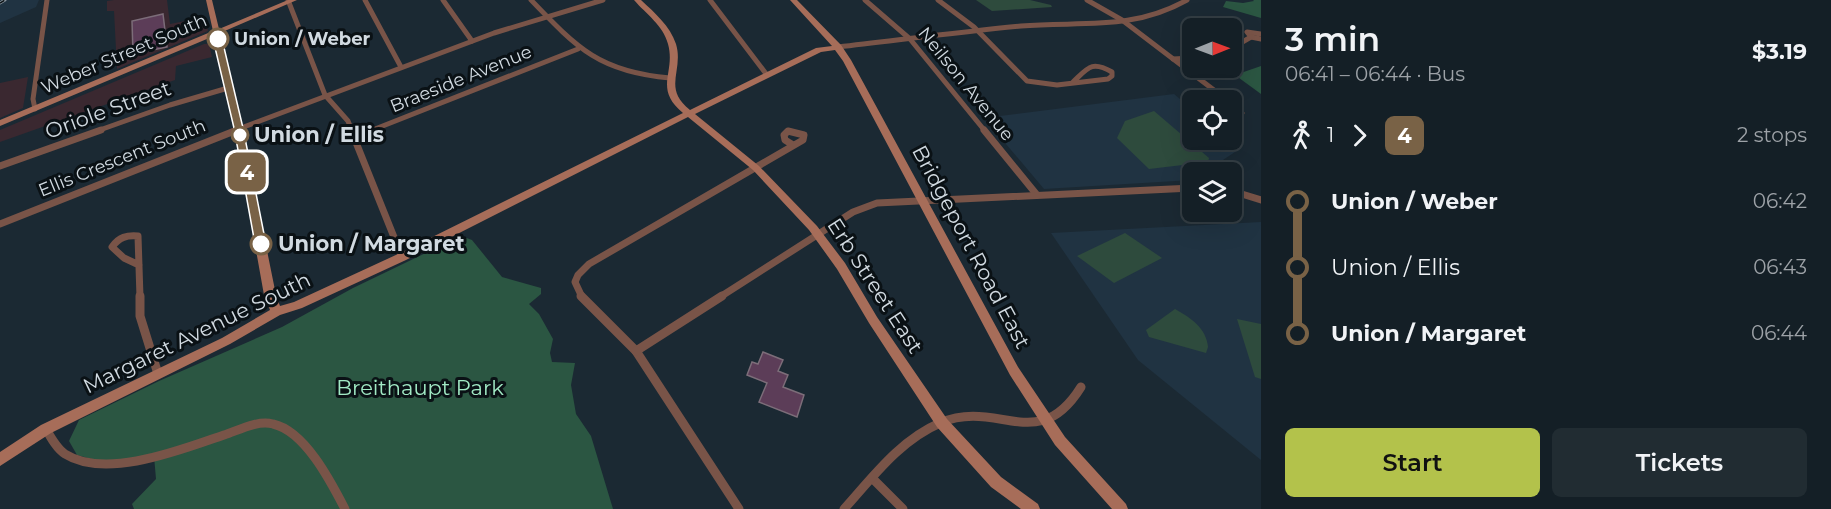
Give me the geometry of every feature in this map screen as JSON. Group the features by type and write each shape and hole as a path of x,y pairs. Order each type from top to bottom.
{"main road":[{"path":"209,0 238,128 270,295 276,312"},
{"name":"Erb Street East","path":"637,0 658,20 671,40 672,96 687,114 756,168 818,234 942,423 996,482 1033,509"},
{"name":"Bridgeport Road East","path":"793,0 838,47 1014,371 1044,419 1060,441 1121,509"},
{"name":"Weber Street South","path":"0,123 290,1"},
{"name":"Margaret Avenue South","path":"0,460 46,429 226,341 276,312 298,305 402,257 819,50 838,47"}],"street":[{"path":"35,109 33,99 47,0"},
{"path":"365,0 401,67"},
{"path":"443,0 472,41"},
{"path":"531,0 578,49 602,63 620,70 670,78"},
{"name":"Ellis Crescent South","path":"0,224 325,95 546,14 603,0"},
{"path":"710,0 767,75"},
{"name":"Neilson Avenue","path":"865,0 910,39 1037,195"},
{"path":"938,0 978,31 1027,81 1038,85 1072,83 1108,79 1112,76 1112,72 1100,66 1090,66 1072,83"},
{"path":"1087,0 1125,23 1214,90"},
{"path":"838,47 1028,26 1095,26 1125,23 1160,14 1187,0"},
{"path":"290,1 325,95 348,121 402,257"},
{"path":"1242,42 1251,37 1261,36"},
{"name":"Braeside Avenue","path":"355,137 578,49"},
{"path":"1173,59 1182,59"},
{"name":"Oriole Street","path":"0,166 170,105 228,88"},
{"path":"739,509 636,351 581,296 575,287 576,275 589,264 793,145"},
{"path":"636,351 853,212 877,203 1182,188"},
{"path":"1242,195 1261,200"},
{"path":"139,265 116,252 112,247 115,241 127,235 138,236 139,265 140,316 158,374"},
{"path":"844,509 910,439 942,423 972,415 1019,423 1044,419 1062,412 1082,387"},
{"path":"46,429 66,455 87,463 106,463 130,461 176,450 252,426 273,424 290,433 306,449 327,477 345,509"},
{"path":"873,479 903,509"}],"shaded area":[{"path":"0,0 39,0 36,7 0,23"},
{"path":"167,0 170,24 205,17 208,31 117,69 114,11 107,11 107,1"},
{"path":"204,44 209,44 212,57 176,66 175,80 0,142 0,130"},
{"path":"28,77 23,108 0,118 0,83"},
{"path":"1174,94 1182,101 1182,150 1238,150 1220,162 1182,162 1182,181 1044,189 984,118"},
{"path":"1261,222 1261,460 1138,360 1051,233"}],"green space":[{"path":"976,0 1030,0 1052,7 992,11"},
{"path":"1261,0 1261,18 1223,7 1226,1 1243,3"},
{"path":"1261,66 1261,94 1239,78 1242,78 1242,73"},
{"path":"1154,111 1182,135 1182,150 1200,150 1209,158 1208,162 1182,162 1182,165 1149,169 1117,138 1125,121"},
{"path":"1125,233 1162,258 1114,283 1077,256"},
{"name":"Breithaupt Park","path":"461,236 472,240 502,277 541,288 541,294 529,304 539,314 553,339 550,353 552,362 575,363 571,385 576,414 591,436 613,509 134,509 132,504 156,479 154,456 106,463 77,455 69,441 79,420 159,381 282,327 353,288"},
{"path":"1175,309 1201,329 1207,340 1206,353 1149,337 1146,330"},
{"path":"1237,319 1261,324 1261,379 1255,377"}],"building":[{"path":"163,14 167,47 133,54 132,21"},
{"path":"763,352 783,360 778,371 788,375 783,387 804,395 797,417 759,402 767,383 747,375 752,362 758,364"}],"railway":[{"path":"0,3 5,0"}],"bus line":[{"name":"4","path":"218,39 261,244"}],"place":[{"name":"Union / Weber","path":"218,39"},
{"name":"Union / Ellis","path":"240,135"},
{"name":"Union / Margaret","path":"261,244"}]}
